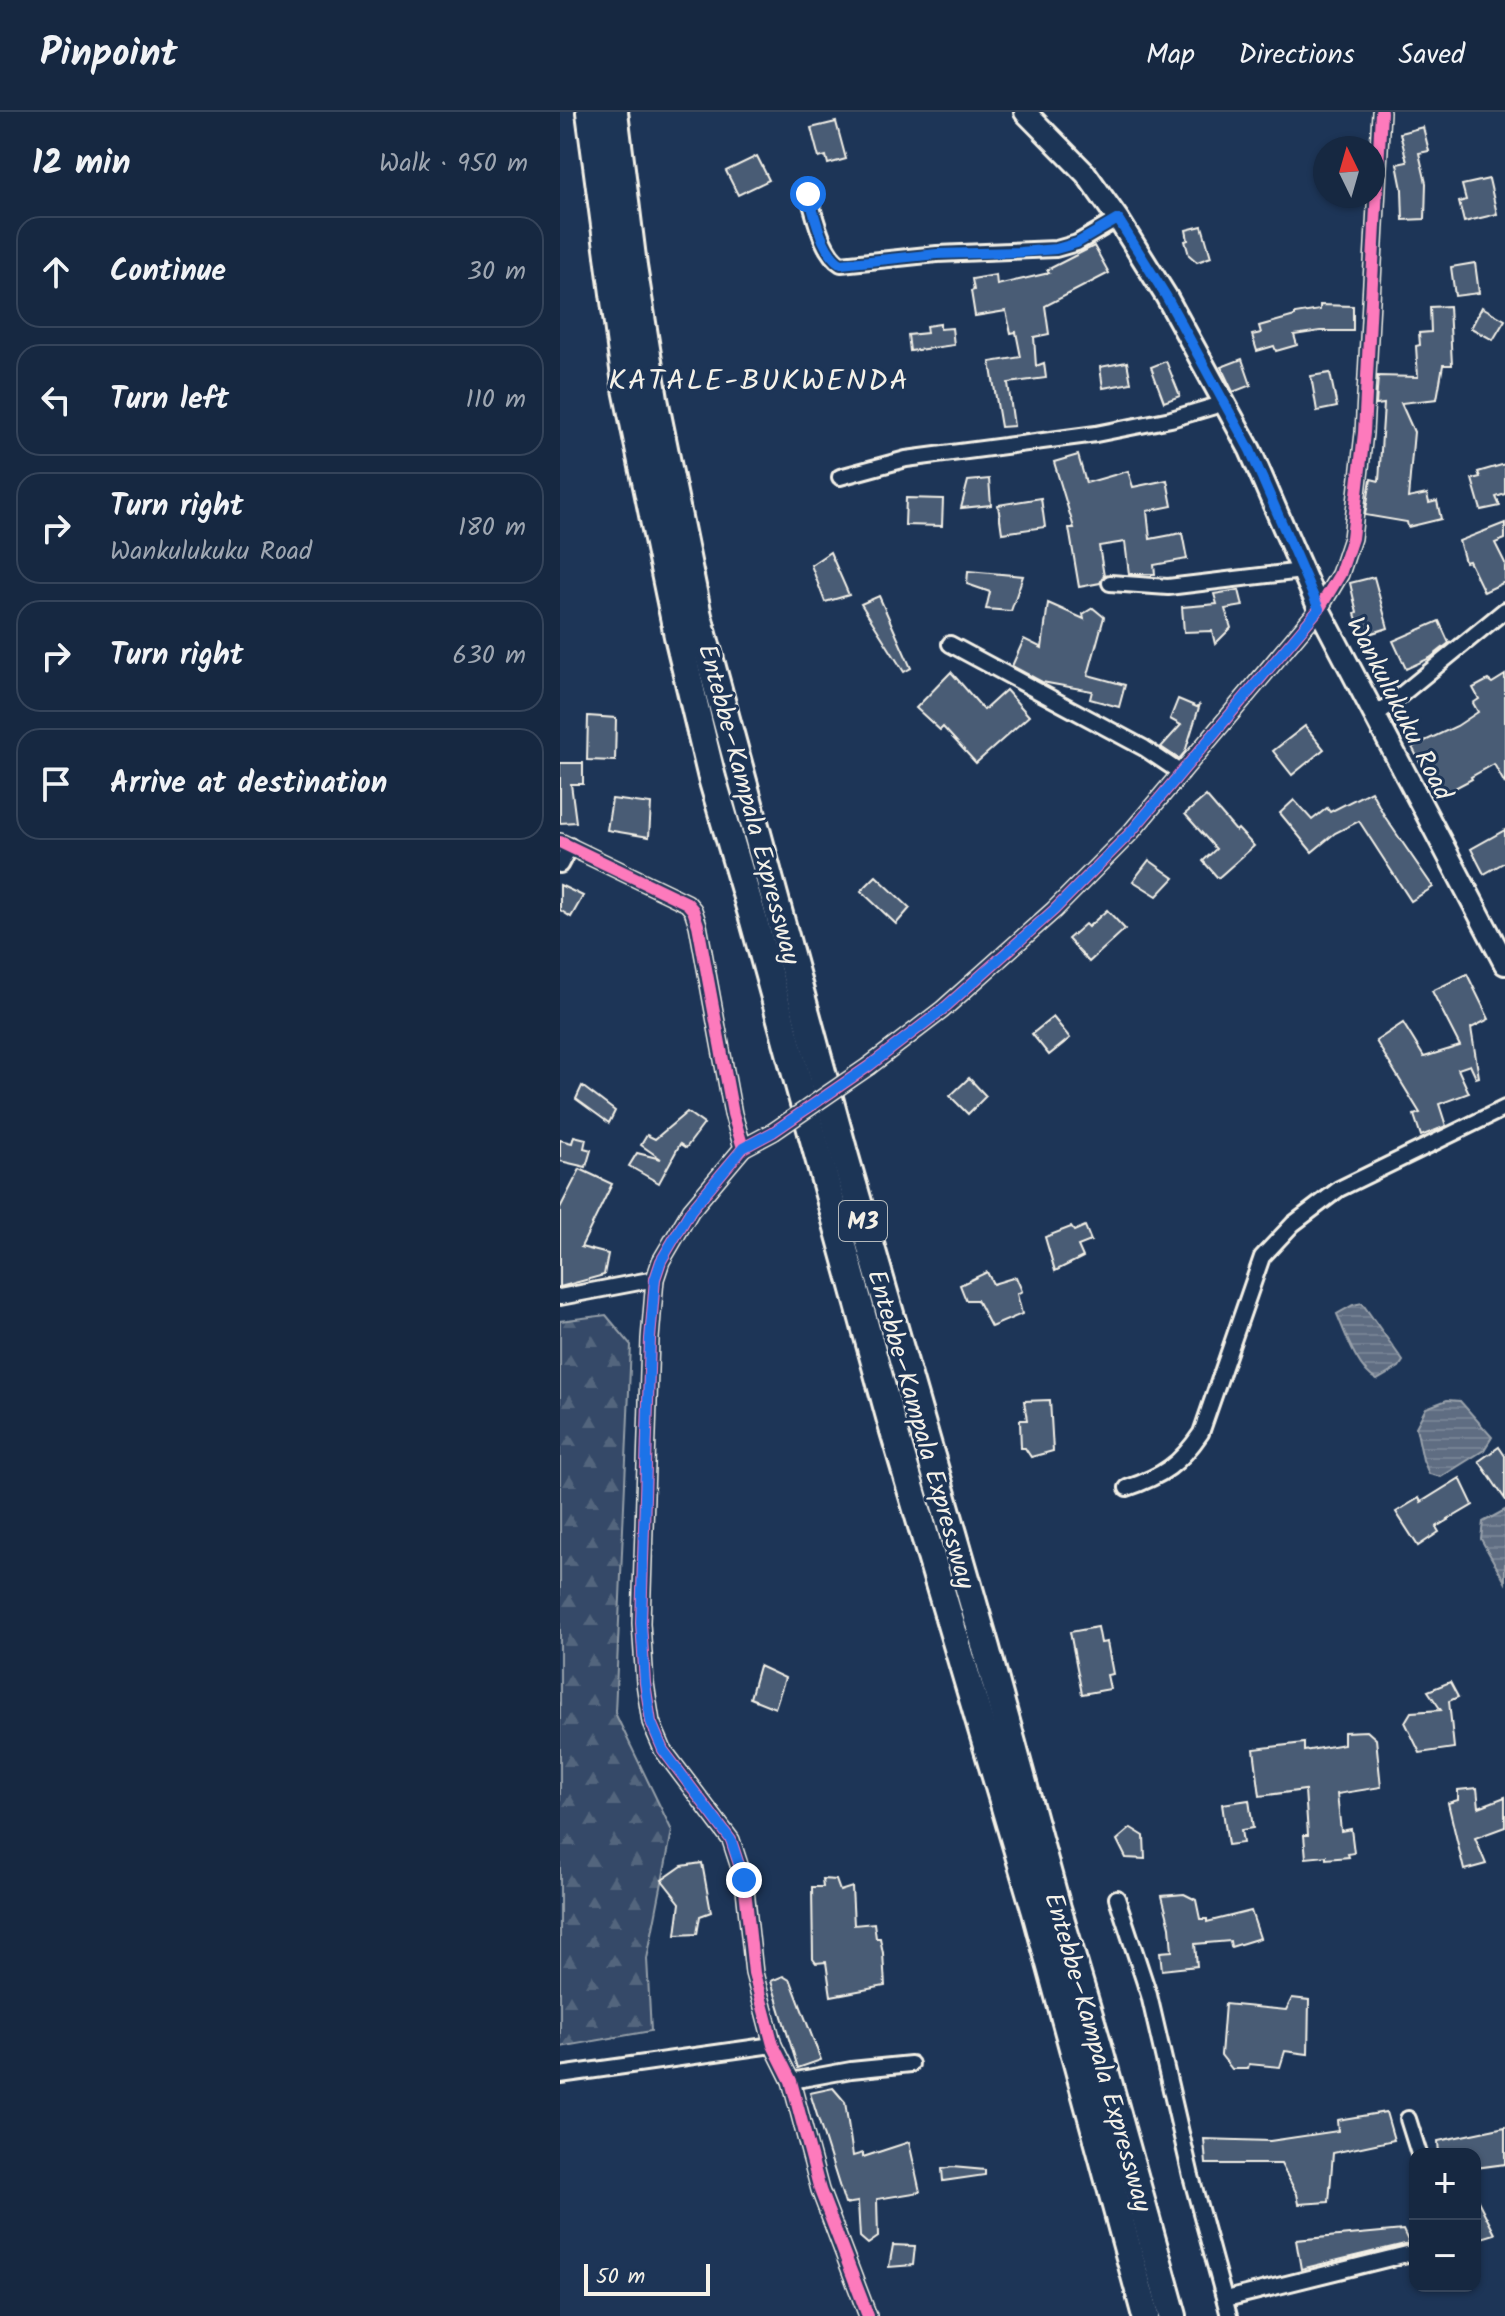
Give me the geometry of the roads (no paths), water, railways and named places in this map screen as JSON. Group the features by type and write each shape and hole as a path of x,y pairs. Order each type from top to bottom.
{"highway":[{"name":"Entebbe–Kampala Expressway","path":"590,112 626,384 678,636 712,778 767,966 893,1428 1036,1912 1146,2316"},
{"name":"Entebbe–Kampala Expressway","path":"614,112 633,266 654,399 698,616 845,1157 1173,2316"}],"main road":[{"name":"Wankulukuku Road","path":"1025,112 1086,174 1166,296 1250,450 1319,609 1505,964"}],"street":[{"path":"868,2316 820,2190 791,2081 773,2045 754,1973 744,1880 731,1840 663,1750 651,1722 641,1623 650,1339 655,1279 661,1261 691,1210 743,1148 773,1132 869,1066 942,1010 1054,910 1131,832 1319,609 1340,574 1352,538 1366,404 1381,112"},
{"path":"808,194 827,247 834,260 841,264 937,254 1056,249 1077,243 1118,219"},
{"path":"840,477 906,459 1096,434 1171,419 1225,403"},
{"path":"1110,583 1168,587 1302,571"},
{"path":"1374,717 1503,617"},
{"path":"950,644 1144,748 1181,773"},
{"path":"560,865 565,844 687,903 693,910 733,1114 743,1148"},
{"path":"1127,1488 1174,1466 1184,1458 1201,1433 1262,1257 1293,1224 1339,1189 1505,1108"},
{"path":"560,1297 655,1279"},
{"path":"1117,1898 1149,1995 1191,2176 1229,2316"},
{"path":"560,2075 773,2045"},
{"path":"791,2081 851,2070 911,2064"},
{"path":"1408,2119 1417,2148"},
{"path":"1226,2299 1409,2253"}],"district":[{"name":"KATALE-BUKWENDA","path":"759,380"}]}
